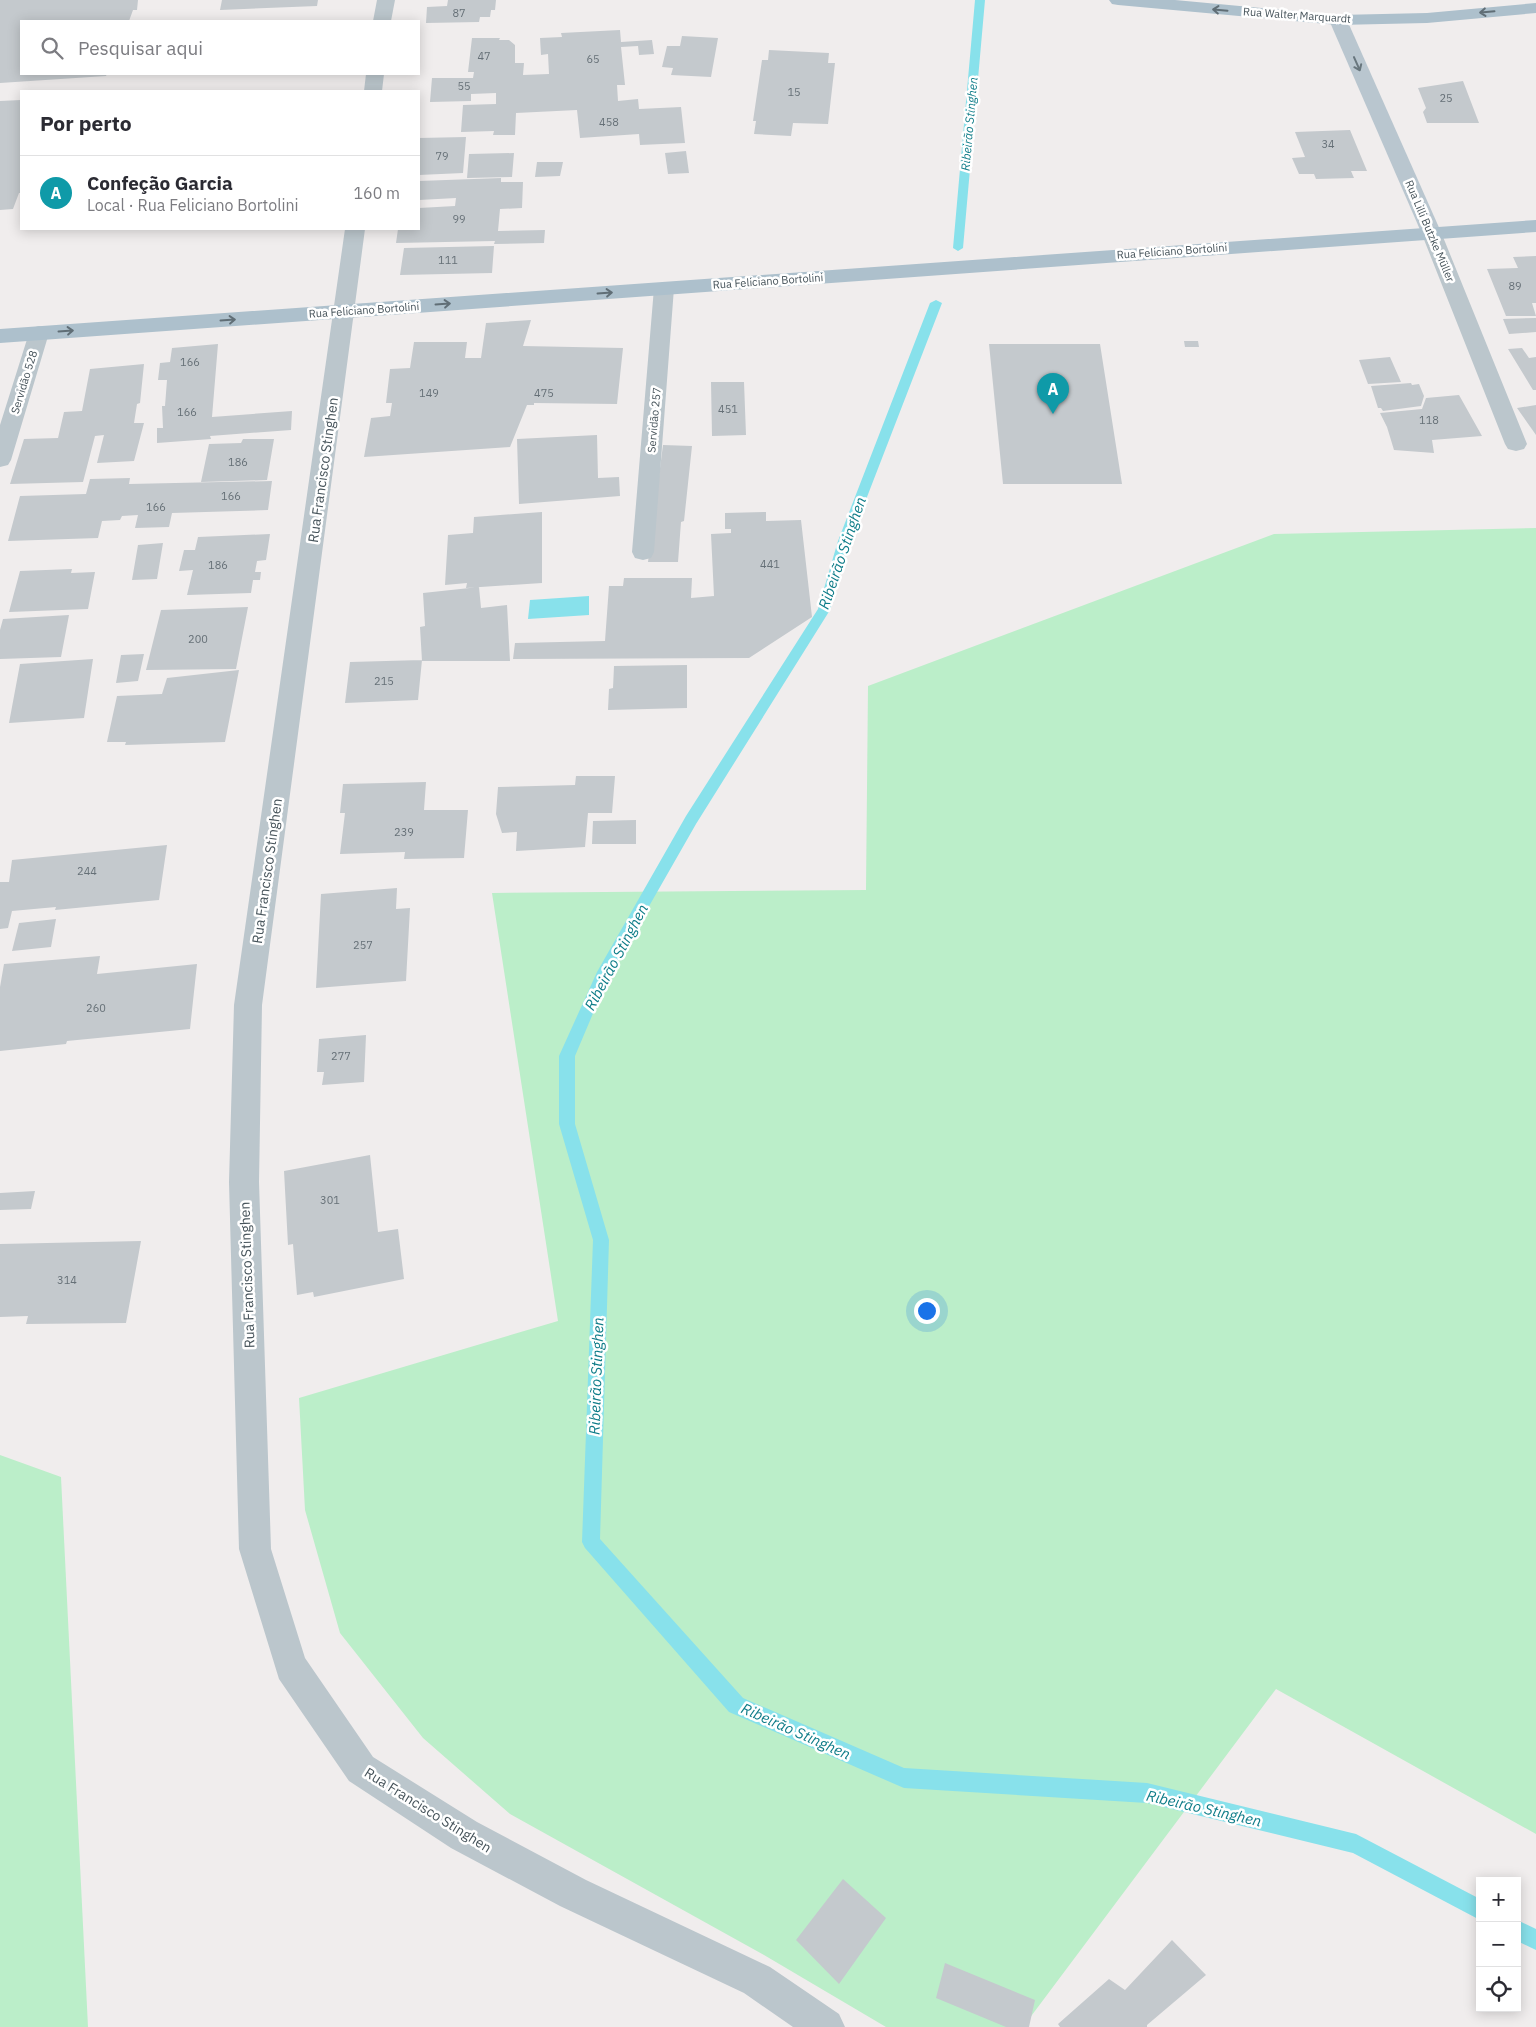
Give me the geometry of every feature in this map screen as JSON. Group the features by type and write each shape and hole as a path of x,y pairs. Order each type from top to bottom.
{"main road":[{"name":"Rua Walter Marquardt","path":"1118,0 1338,20 1427,18 1536,8"},
{"name":"Rua Feliciano Bortolini","path":"0,336 1431,232 1536,226"}],"street":[{"path":"382,20 386,0"},
{"name":"Rua Lilli Butzke Müller","path":"1338,20 1431,232 1516,444"},
{"path":"373,90 375,75"},
{"name":"Rua Francisco Stinghen","path":"355,230 248,1005 244,1182 255,1549 291,1667 362,1769 464,1835 573,1893 757,1980 826,2027"},
{"name":"Servidão 257","path":"643,552 664,288"},
{"name":"Servidão 528","path":"0,460 39,333"}],"green space":[{"path":"1536,528 1536,1834 1276,1689 1023,2027 886,2027 764,1955 510,1814 423,1738 340,1633 305,1510 299,1398 558,1321 492,893 866,890 868,686 1274,534"},
{"path":"0,1455 61,1477 88,2027 0,2027"}],"water":[{"path":"589,596 589,615 528,619 530,600"}],"building":[{"path":"0,0 138,0 137,10 133,10 129,20 20,20 20,75 106,76 0,83"},
{"path":"222,0 318,0 317,6 220,10"},
{"path":"448,0 496,0 495,10 491,10 490,17 480,17 479,22 426,23 427,7 447,6"},
{"path":"620,30 621,42 652,40 654,54 639,55 638,46 621,47 625,85 617,85 618,101 638,99 639,109 681,107 685,143 640,145 639,134 580,138 577,110 516,113 515,135 493,135 494,131 461,132 463,105 496,104 496,93 471,94 471,101 430,102 432,78 473,78 474,72 468,72 472,38 500,38 499,40 509,40 515,45 515,63 524,63 523,75 549,74 548,54 541,55 540,38 562,37 561,33"},
{"path":"682,36 718,38 711,77 671,75 673,68 662,67 667,46 680,46"},
{"path":"769,50 829,53 828,63 835,63 828,124 793,123 791,136 754,134 756,121 753,121 762,60 768,60"},
{"path":"1463,81 1479,123 1427,123 1423,112 1426,108 1418,88"},
{"path":"20,100 20,193 13,209 0,210 0,101"},
{"path":"1350,130 1367,171 1351,171 1354,178 1316,179 1314,174 1299,174 1292,158 1305,157 1295,132"},
{"path":"466,137 463,173 420,175 420,138"},
{"path":"686,151 689,173 668,174 665,153"},
{"path":"514,153 512,177 467,178 469,154"},
{"path":"537,162 563,162 560,176 535,177"},
{"path":"501,178 501,182 523,182 522,208 500,209 498,231 545,230 544,243 494,244 495,241 396,243 398,230 420,230 420,208 455,206 456,198 420,200 420,181"},
{"path":"494,246 492,273 400,275 404,248"},
{"path":"1536,256 1536,303 1532,303 1536,316 1506,316 1487,269 1518,268 1513,257"},
{"path":"1536,318 1536,332 1509,334 1503,319"},
{"path":"531,320 523,346 623,348 617,404 534,403 534,405 527,405 510,447 364,457 371,418 390,416 392,403 386,403 390,369 410,368 414,342 467,342 465,358 481,358 486,323"},
{"path":"1184,341 1198,341 1199,347 1185,347"},
{"path":"218,344 212,417 292,411 291,430 210,436 211,439 157,443 157,428 163,428 162,406 165,406 167,380 158,380 160,363 170,362 172,348"},
{"path":"989,344 1100,344 1122,484 1003,484"},
{"path":"1522,348 1529,358 1536,357 1536,390 1533,390 1508,349"},
{"path":"1390,357 1401,382 1368,384 1359,360"},
{"path":"144,364 140,403 137,404 134,423 144,423 134,461 97,463 104,435 95,436 83,482 10,484 24,439 58,438 64,412 82,411 90,369"},
{"path":"711,382 744,382 746,435 712,436"},
{"path":"1411,383 1412,385 1419,384 1424,396 1421,406 1383,411 1381,408 1378,408 1371,386"},
{"path":"1459,395 1482,436 1432,440 1434,453 1394,450 1387,427 1380,413 1422,409 1426,398"},
{"path":"1536,405 1536,435 1517,408"},
{"path":"597,435 598,478 619,477 620,496 519,504 517,439"},
{"path":"243,439 274,439 267,480 201,482 209,444 241,443"},
{"path":"663,445 692,446 684,521 681,522 678,562 648,562"},
{"path":"130,478 129,484 272,481 268,510 172,513 169,527 135,528 138,515 122,516 120,520 102,521 98,538 8,541 20,496 86,494 90,479"},
{"path":"542,512 542,583 466,588 467,583 445,585 448,535 473,533 474,517"},
{"path":"766,512 766,521 801,520 812,617 749,658 513,659 515,643 605,641 609,586 623,586 624,578 692,578 691,598 714,596 711,534 731,533 731,529 725,529 725,513"},
{"path":"270,534 266,560 257,561 255,572 261,572 260,580 253,580 251,593 187,595 193,570 179,571 184,550 195,550 198,537"},
{"path":"163,543 157,579 132,580 138,545"},
{"path":"72,569 71,573 95,572 88,609 9,612 20,571"},
{"path":"479,587 481,608 507,605 510,661 422,661 420,627 425,626 423,593"},
{"path":"248,607 236,669 146,670 161,610"},
{"path":"69,615 61,657 0,659 0,630 3,619"},
{"path":"144,654 138,681 116,683 121,655"},
{"path":"93,659 84,718 9,723 20,664"},
{"path":"422,660 418,700 345,703 350,662"},
{"path":"687,665 687,708 608,710 609,689 613,688 614,666"},
{"path":"239,670 225,742 125,745 126,742 107,742 117,696 162,694 167,678"},
{"path":"576,776 615,776 612,813 588,813 585,847 516,851 517,832 502,833 496,814 498,787 575,785"},
{"path":"426,782 424,810 468,810 464,858 404,859 405,852 340,854 345,813 340,813 343,784"},
{"path":"636,820 636,844 592,844 593,821"},
{"path":"167,845 159,900 55,910 56,907 12,911 8,928 0,929 0,882 9,882 12,860"},
{"path":"397,888 396,909 410,908 406,981 316,988 321,894"},
{"path":"56,919 51,947 12,951 19,923"},
{"path":"100,956 97,974 197,964 190,1029 67,1041 66,1044 0,1051 0,987 4,964"},
{"path":"366,1035 364,1082 322,1085 324,1072 317,1072 319,1039"},
{"path":"370,1155 378,1232 398,1229 404,1279 314,1297 313,1292 297,1295 293,1244 288,1245 284,1171"},
{"path":"35,1191 31,1209 0,1210 0,1193"},
{"path":"141,1241 126,1323 26,1324 28,1316 0,1317 0,1244"},
{"path":"843,1879 886,1918 839,1984 796,1940"},
{"path":"1172,1940 1206,1975 1147,2025 1147,2027 1060,2027 1058,2024 1109,1979 1125,1990"},
{"path":"945,1963 1035,2000 1029,2027 1006,2027 936,1998"}],"waterway":[{"name":"Ribeirão Stinghen","path":"958,248 980,0"},
{"name":"Ribeirão Stinghen","path":"936,303 844,541 824,610 691,820 602,976 567,1056 567,1124 601,1240 591,1542 736,1705 904,1778 1147,1793 1356,1844 1476,1908"},
{"name":"Ribeirão Stinghen","path":"1521,1932 1536,1940"}],"place":[{"name":"Confeção Garcia","path":"1053,414"}]}
